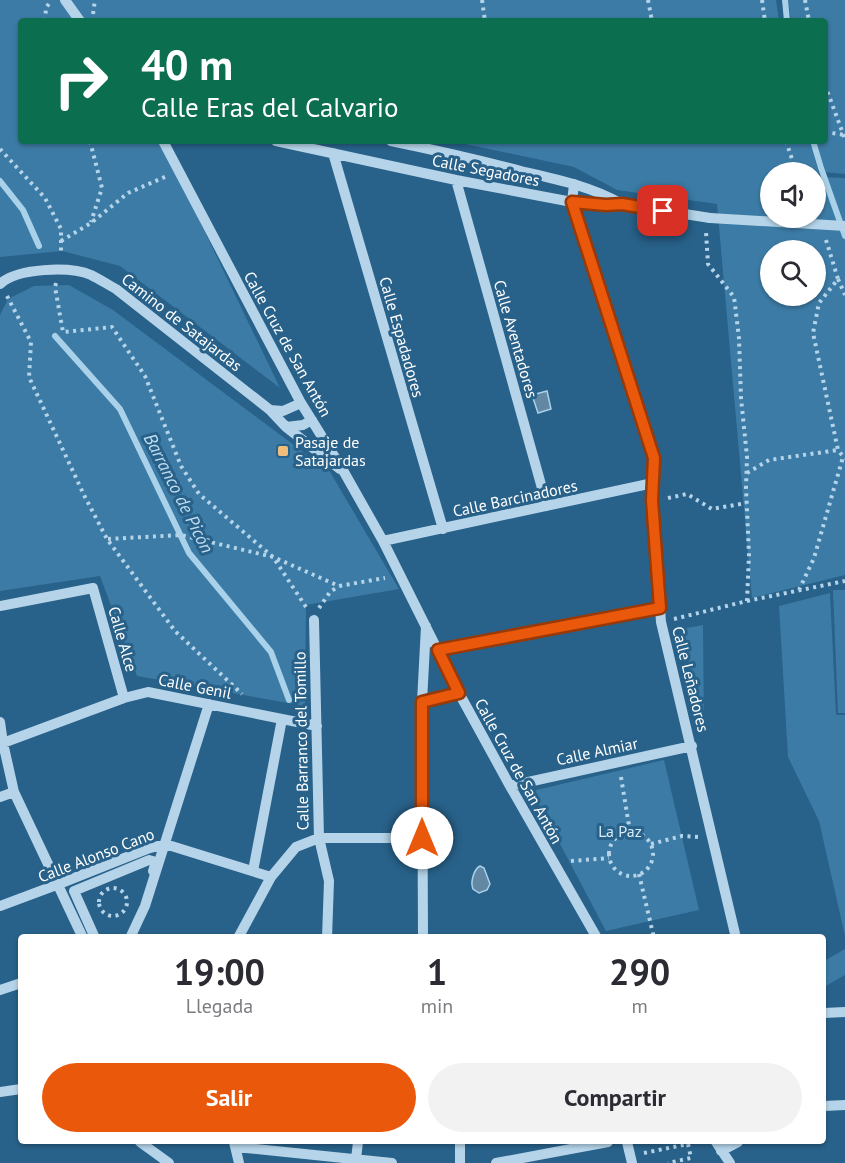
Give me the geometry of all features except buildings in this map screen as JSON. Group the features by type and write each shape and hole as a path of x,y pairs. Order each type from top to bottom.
{"street":[{"path":"65,0 78,18"},
{"name":"Calle Cruz de San Antón","path":"166,144 301,403 344,472 383,542 459,693 595,934"},
{"name":"Calle Segadores","path":"290,144 456,180 572,202 622,204 707,218 845,226"},
{"name":"Calle Segadores","path":"406,144 574,184 608,196 622,204"},
{"name":"Calle Espadadores","path":"333,153 443,529"},
{"name":"Calle Aventadores","path":"456,180 547,506"},
{"name":"Calle Leñadores","path":"574,184 572,202 654,458 652,500 662,622 735,934"},
{"name":"Camino de Satajardas","path":"1,282 23,272 61,270 89,274 116,289 270,410 286,427 344,472"},
{"path":"270,410 283,411 301,403"},
{"path":"286,427 294,427 312,420"},
{"name":"Calle Barcinadores","path":"383,542 653,483"},
{"name":"Calle Alce","path":"0,606 93,588 124,698"},
{"path":"438,650 660,608"},
{"name":"Calle Barranco del Tomillo","path":"240,934 271,877 296,847 319,838 314,620"},
{"path":"423,934 422,702 426,625"},
{"name":"Calle Genil","path":"3,743 124,698 148,692 317,726"},
{"path":"422,702 459,693"},
{"path":"132,934 145,906 210,704"},
{"name":"Calle Barranco del Tomillo","path":"253,871 282,719"},
{"path":"0,722 14,792 81,934"},
{"name":"Calle Almiar","path":"510,786 692,746"},
{"path":"0,797 14,792"},
{"path":"327,934 329,881 319,838 422,838"},
{"name":"Calle Alonso Cano","path":"0,906 165,844 271,877"},
{"path":"93,934 74,891 150,860 155,865 142,905 127,934"},
{"path":"0,990 18,984"},
{"path":"826,1013 845,1012"},
{"path":"0,1092 18,1089"},
{"path":"826,1106 845,1105"},
{"path":"143,1144 169,1163"},
{"path":"239,1163 235,1144 392,1163"},
{"path":"356,1160 358,1144"},
{"path":"460,1144 460,1163"},
{"path":"496,1163 597,1144"},
{"path":"628,1144 635,1159"},
{"path":"718,1146 730,1163"}],"path":[{"path":"45,18 46,8 52,0"},
{"path":"482,0 485,18"},
{"path":"648,0 651,18"},
{"path":"762,0 765,18"},
{"path":"805,0 808,18"},
{"path":"828,93 844,136"},
{"path":"828,133 844,136"},
{"path":"91,144 102,188 91,223"},
{"path":"787,144 793,162"},
{"path":"0,149 45,198 61,229 61,270"},
{"path":"61,241 91,223 128,193 179,171"},
{"path":"707,218 708,264 734,297 739,338 741,398 747,457 746,503 749,555 747,601"},
{"path":"825,239 845,295"},
{"path":"799,590 814,558 844,458 838,450 813,333 819,303 838,279"},
{"path":"1,282 31,342 29,376 107,539 175,631 243,695 210,704"},
{"path":"55,287 63,332 112,327 146,376 182,466 199,494 273,557 314,620"},
{"path":"746,474 769,460 838,450"},
{"path":"687,494 712,509 746,503"},
{"path":"107,539 181,535 273,557 339,586"},
{"path":"314,620 319,606 330,592 339,586 401,575"},
{"path":"662,622 747,601 845,581"},
{"path":"615,763 619,771 630,832"},
{"path":"630,832 642,835 651,844 653,851 650,865 639,874 631,876 617,871 609,858 609,850 616,837 630,832"},
{"path":"651,844 682,836 711,837"},
{"path":"555,866 569,861 609,858"},
{"path":"639,874 653,934"},
{"path":"118,889 125,896 127,905 118,916 109,916 101,911 99,898 105,890 118,889"},
{"path":"635,1159 688,1144 692,1161 668,1163"}],"green space":[{"path":"0,0 776,0 779,18 18,18 18,144 162,144 280,388 120,266 62,251 0,257"},
{"path":"788,0 845,0 845,174 826,172 826,162 820,162 815,144 828,144 828,18 791,18"},
{"path":"465,144 811,144 816,162 760,162 760,228 826,228 826,177 845,178 845,575 752,598 717,204 617,190 574,167"},
{"path":"69,285 113,310 330,472 399,589 306,605 305,706 137,676 100,576 0,591 0,315 8,299 34,286"},
{"path":"833,590 845,590 845,713 838,713"},
{"path":"830,593 836,715 845,715 845,936 819,821 788,757 779,606"},
{"path":"703,625 704,729 681,629"},
{"name":"La Paz","path":"664,760 699,910 606,931 532,791"},
{"path":"845,949 845,975 826,986 826,960"}],"shaded area":[{"path":"547,391 551,409 538,413 532,395"},
{"path":"480,866 484,868 490,884 487,890 479,893 473,889 472,879"}],"waterway":[{"path":"785,0 787,18"},
{"path":"814,144 845,236"},
{"name":"Barranco de Picón","path":"0,181 23,210 39,246"},
{"name":"Barranco de Picón","path":"55,336 120,409 189,553 271,652 289,700"}],"place":[{"name":"Pasaje de Satajardas","path":"283,451"}],"route":[{"path":"422,838 422,702 459,693 438,650 660,608 652,500 654,458 572,202 622,204 663,211"}]}
